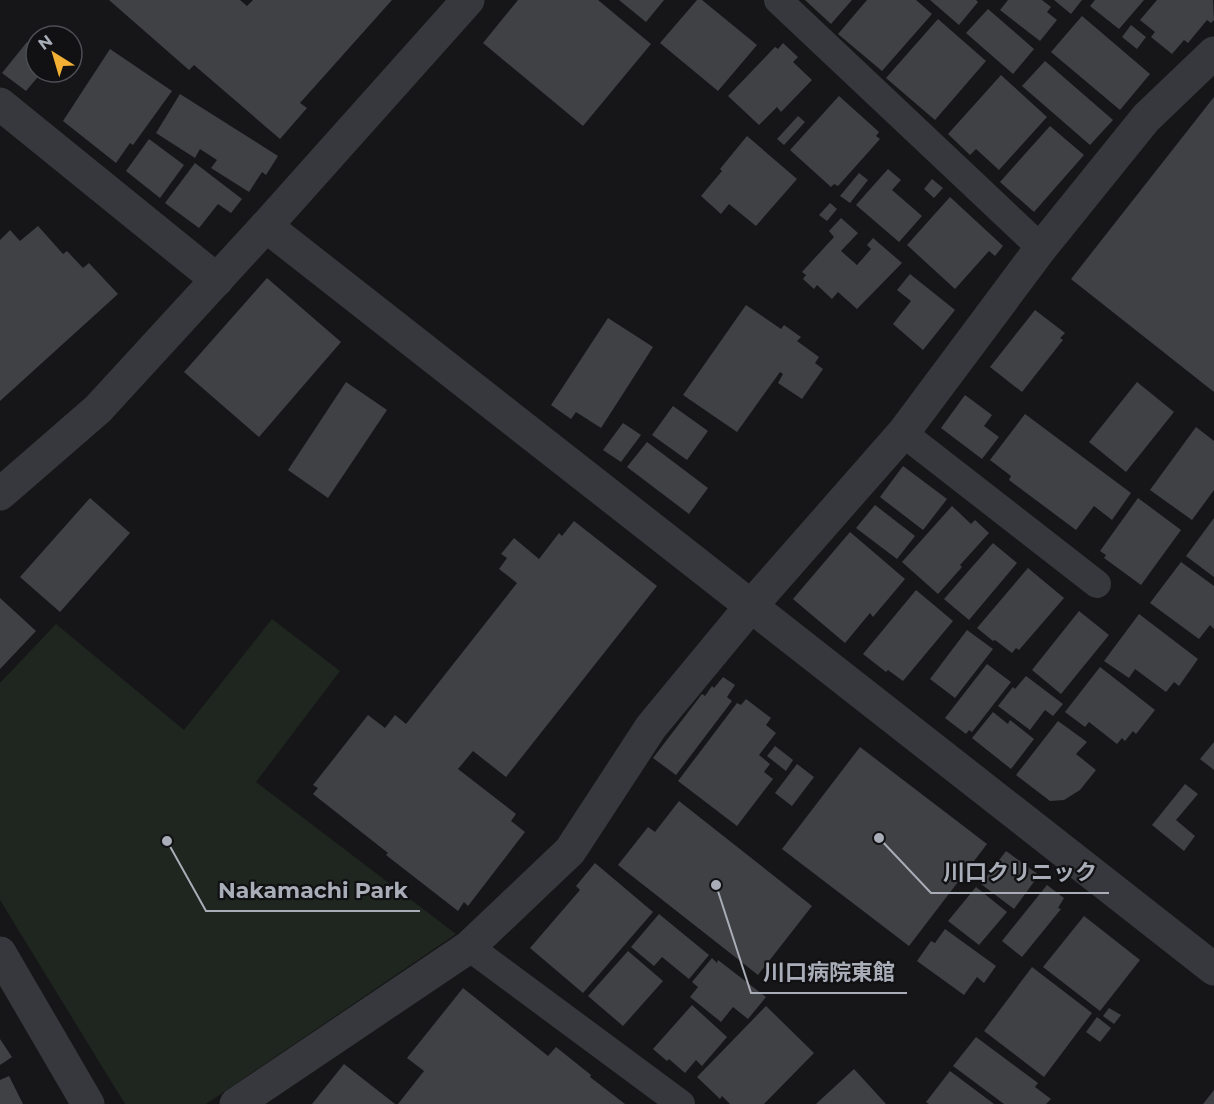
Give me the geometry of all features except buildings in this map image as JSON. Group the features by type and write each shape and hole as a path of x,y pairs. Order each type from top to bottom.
{"street":[{"path":"0,494 98,409 266,226 468,0"},
{"path":"236,1104 469,947 570,851 651,727 751,606 903,434 1041,248 1146,118 1214,53"},
{"path":"0,104 217,280"},
{"path":"266,226 1214,969"},
{"path":"0,953 88,1104"}],"lane":[{"path":"778,0 1041,248"},
{"path":"903,434 1097,584"},
{"path":"469,947 681,1104"}],"shaded area":[{"path":"272,619 340,671 256,782 456,934 206,1104 125,1104 0,900 0,683 56,624 184,730"}],"place":[{"name":"川口クリニック","path":"879,838"},
{"name":"Nakamachi Park","path":"167,841"},
{"name":"川口病院東館","path":"716,885"}]}
